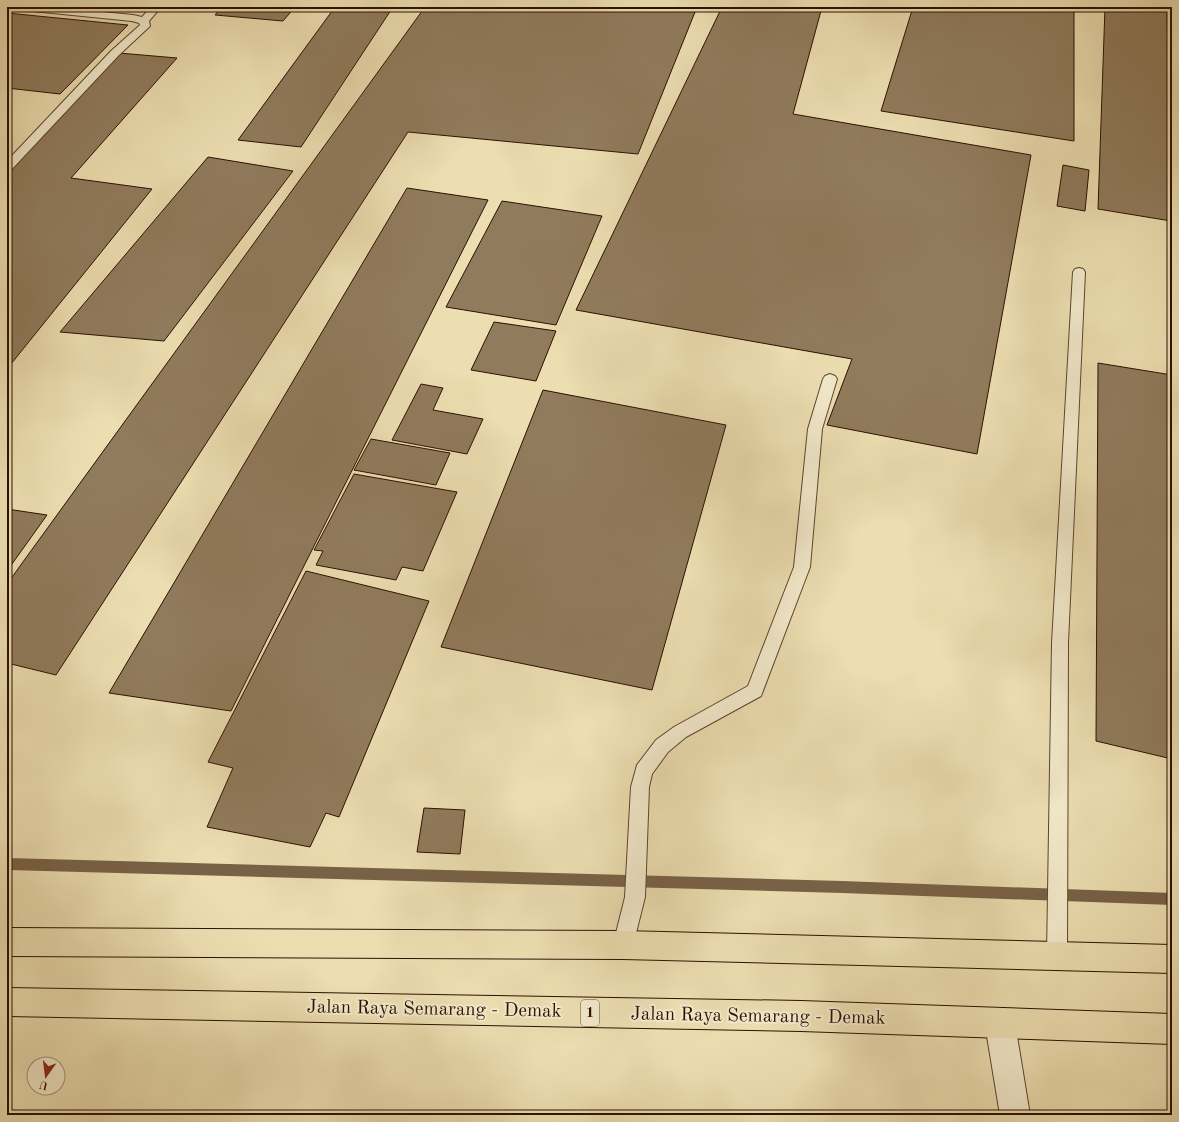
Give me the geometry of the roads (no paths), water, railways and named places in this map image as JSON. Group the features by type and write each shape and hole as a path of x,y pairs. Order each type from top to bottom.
{"highway":[{"path":"7,942 623,945 1172,959"},
{"name":"Jalan Raya Semarang - Demak","path":"7,1002 801,1016 1003,1037 1172,1029"}],"street":[{"path":"1003,1037 1015,1115"}],"lane":[{"path":"22,7 133,18 144,21"},
{"path":"7,168 115,53 145,26 144,21 156,7"},
{"path":"1057,955 1060,643 1079,272"},
{"path":"623,945 635,897 640,787 644,771 662,746 680,732 755,691 802,567 815,429 830,379"}],"waterway":[{"path":"7,864 842,887 1172,899"}]}
